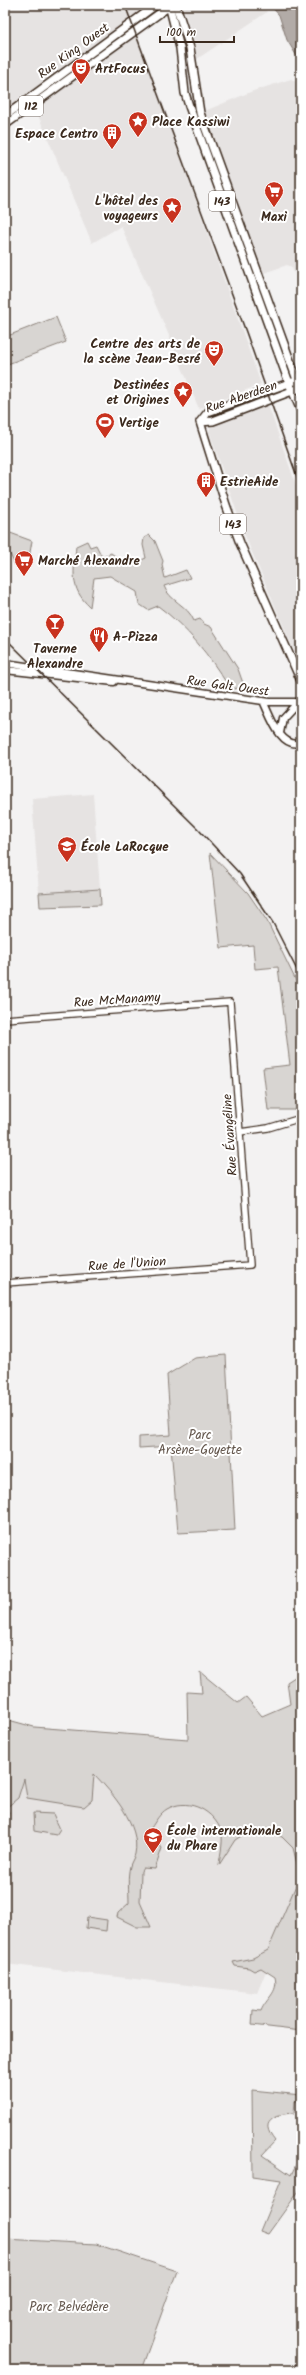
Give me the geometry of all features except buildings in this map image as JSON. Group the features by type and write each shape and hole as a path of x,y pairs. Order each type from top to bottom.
{"main road":[{"name":"Rue King Ouest","path":"5,116 156,5"},
{"name":"Rue King Ouest","path":"5,125 171,5"},
{"name":"143","path":"171,5 187,38 200,113 301,388"},
{"name":"143","path":"171,5 180,48 188,106 292,391"},
{"name":"Rue Aberdeen","path":"200,422 208,412 297,380"},
{"name":"Rue Aberdeen","path":"200,422 213,421 301,388"},
{"path":"292,391 301,412"},
{"name":"143","path":"200,422 226,505 240,543 301,680"},
{"name":"Rue Galt Ouest","path":"5,663 263,701 299,702"},
{"name":"Rue Galt Ouest","path":"5,670 80,679 152,685"},
{"path":"263,701 280,734 289,742 301,743"},
{"path":"280,734 283,718 299,702"}],"street":[{"name":"Rue McManamy","path":"5,1019 230,1002"},
{"name":"Rue Évangéline","path":"230,1002 250,1265"},
{"path":"240,1132 268,1128 301,1118"},
{"name":"Rue de l'Union","path":"5,1283 250,1265"}],"shaded area":[{"path":"5,5 149,5 132,17 135,30 261,384 199,409 121,226 92,243 32,101 5,120"},
{"path":"184,5 262,5 267,12 197,59 194,41 184,10"},
{"path":"270,5 301,5 301,63 287,40 279,15"},
{"path":"291,79 301,84 301,294 292,267 287,265 258,275 200,113 253,91"},
{"path":"267,402 301,499 301,667 245,536 209,431 212,423"},
{"name":"École LaRocque","path":"93,794 100,889 39,893 32,799"},
{"name":"École internationale du Phare","path":"5,1724 204,1741 301,1822 301,1887 257,1993 5,1964"}],"green space":[{"path":"56,317 66,342 5,365 5,337"},
{"path":"5,531 32,541 29,558 15,565 5,543"},
{"path":"149,535 155,541 163,561 162,565 165,578 186,570 190,578 164,586 166,591 187,611 194,621 200,619 204,624 211,627 238,669 244,686 234,689 229,687 206,653 179,623 158,606 148,610 139,604 137,592 110,576 94,578 90,607 83,600 74,579 76,546 87,541 90,547 96,545 102,557 111,553 122,561 127,558 132,564 146,558 143,545 144,538"},
{"path":"210,853 248,893 267,921 301,991 301,1073 299,1086 301,1110 268,1110 263,1068 290,1065 278,967 255,969 253,945 221,948"},
{"path":"100,889 101,905 40,907 39,893"},
{"name":"Parc Arsène-Goyette","path":"226,1355 235,1530 178,1533 171,1446 139,1448 139,1437 171,1435 167,1375 195,1358"},
{"path":"200,1672 238,1703 246,1697 262,1716 290,1704 287,1682 301,1673 301,2031 252,2025 253,2010 261,2011 274,1991 276,1983 275,1977 261,1968 254,1971 249,1968 235,1966 233,1962 253,1958 268,1950 300,1876 293,1848 282,1837 264,1831 246,1833 235,1840 219,1865 222,1836 216,1821 210,1815 204,1810 189,1805 174,1806 164,1811 151,1828 152,1835 162,1848 155,1869 143,1868 141,1871 140,1902 151,1927 137,1927 117,1917 118,1913 129,1903 128,1884 130,1866 135,1854 136,1843 134,1832 124,1810 109,1790 94,1774 92,1800 84,1807 27,1798 24,1779 18,1798 6,1808 9,1812 5,1838 5,1719 34,1727 188,1739 187,1692 202,1693"},
{"path":"33,1813 53,1814 60,1829 56,1835 34,1831"},
{"path":"87,1917 107,1920 106,1931 86,1928"},
{"path":"252,2090 301,2095 301,2101 295,2101 294,2113 280,2115 268,2123 270,2134 275,2141 262,2155 291,2175 299,2158 301,2158 301,2188 268,2234 260,2231 281,2180 253,2176"},
{"name":"Parc Belvédère","path":"5,2239 96,2244 177,2271 141,2370 5,2370"}],"railway":[{"path":"125,5 246,332 301,488"},
{"path":"5,638 198,829 240,874 273,923 301,978"}],"place":[{"name":"ArtFocus","path":"81,85"},
{"name":"Place Kassiwi","path":"138,138"},
{"name":"Espace Centro","path":"112,150"},
{"name":"Maxi","path":"274,208"},
{"name":"L'hôtel des voyageurs","path":"172,224"},
{"name":"Centre des arts de la scène Jean-Besré","path":"214,367"},
{"name":"Destinées et Origines","path":"183,408"},
{"name":"Vertige","path":"105,439"},
{"name":"EstrieAide","path":"206,498"},
{"name":"Marché Alexandre","path":"24,577"},
{"name":"Taverne Alexandre","path":"55,640"},
{"name":"A-Pizza","path":"99,653"},
{"name":"École LaRocque","path":"67,863"},
{"name":"École internationale du Phare","path":"153,1854"}]}
